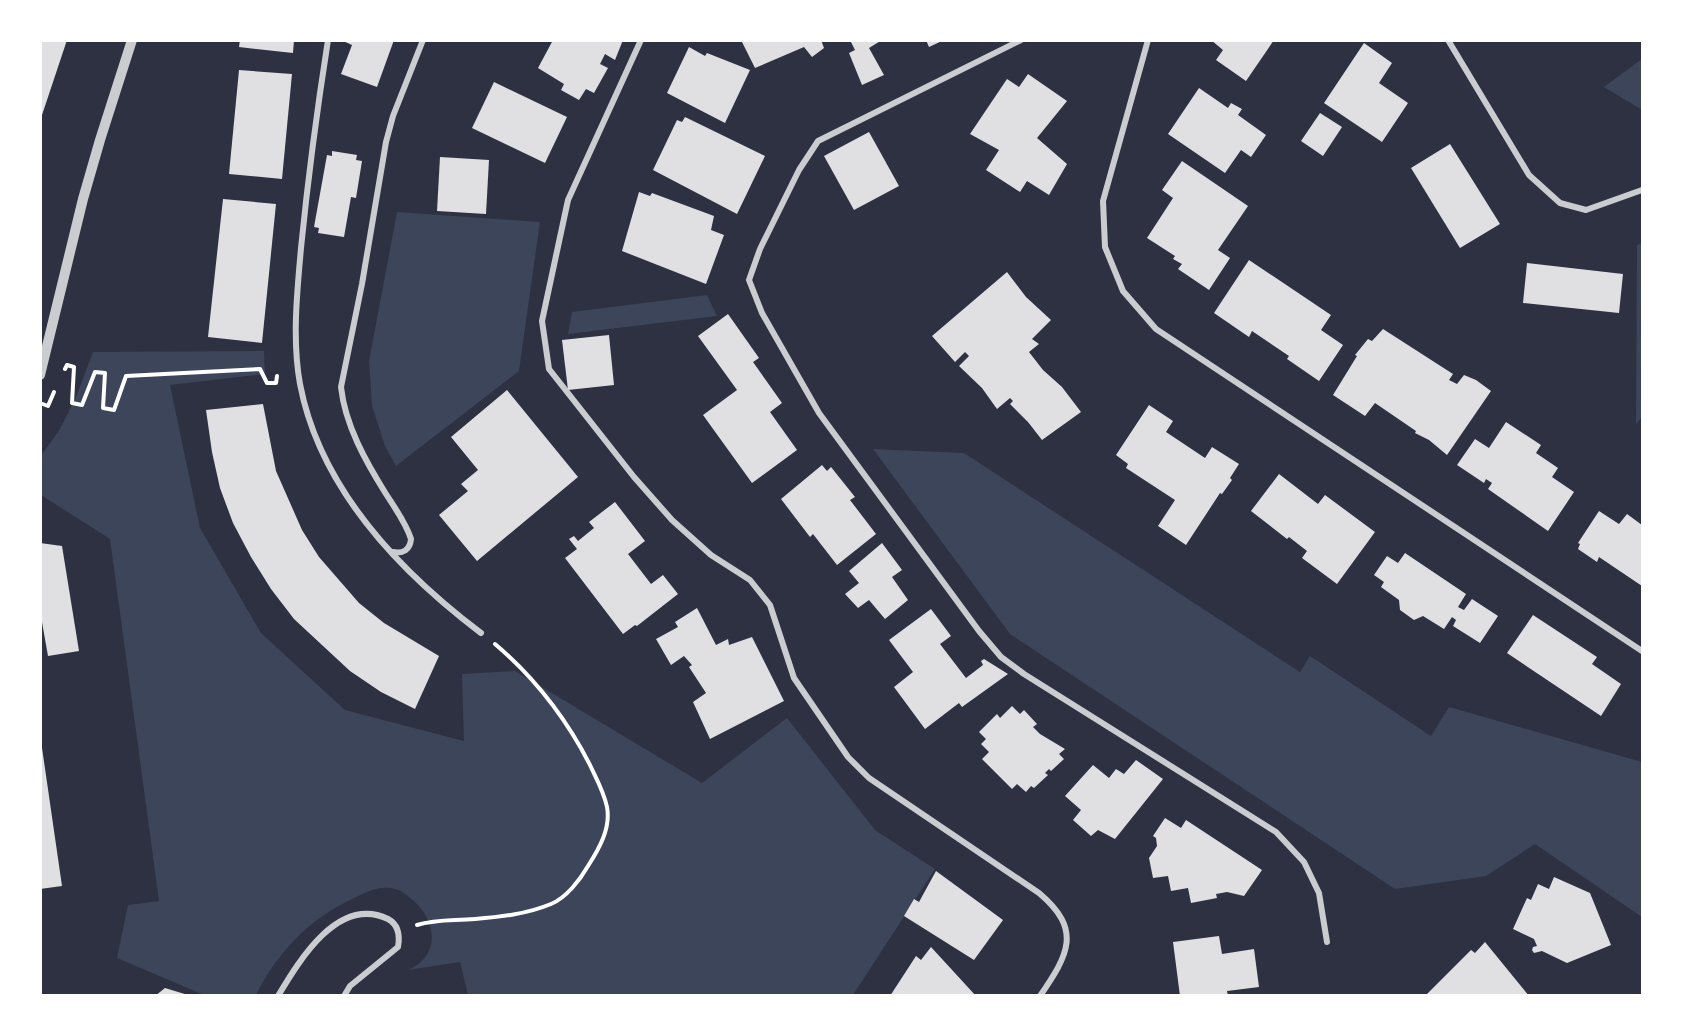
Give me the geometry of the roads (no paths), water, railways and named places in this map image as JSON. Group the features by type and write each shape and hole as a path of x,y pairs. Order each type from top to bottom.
{"street":[{"path":"40,375 83,199 132,40"},
{"path":"328,40 313,137 297,293 298,364 306,406 323,454 339,484 378,537 432,595 481,633"},
{"path":"392,552 405,551 411,545 411,539 366,460 342,400 341,387 363,284 386,142 397,105 423,40"},
{"path":"641,40 568,200 542,321 549,369 634,477 672,520 711,555 750,580 764,597 770,605 794,678 848,757 869,778 888,792 1054,905 1063,919 1067,932 1065,953 1060,966 1040,996"},
{"path":"1021,40 818,141 799,170 774,219 749,280 762,313 819,414 979,631 1001,657 1024,674 1276,832 1304,862 1319,892 1327,942"},
{"path":"1148,40 1103,201 1105,247 1123,291 1156,329 1642,651"},
{"path":"1448,40 1529,175 1560,202 1586,210 1642,190"},
{"path":"278,996 293,970 337,922 346,917 373,915 388,919 399,930 398,947 350,986 344,996"}]}
